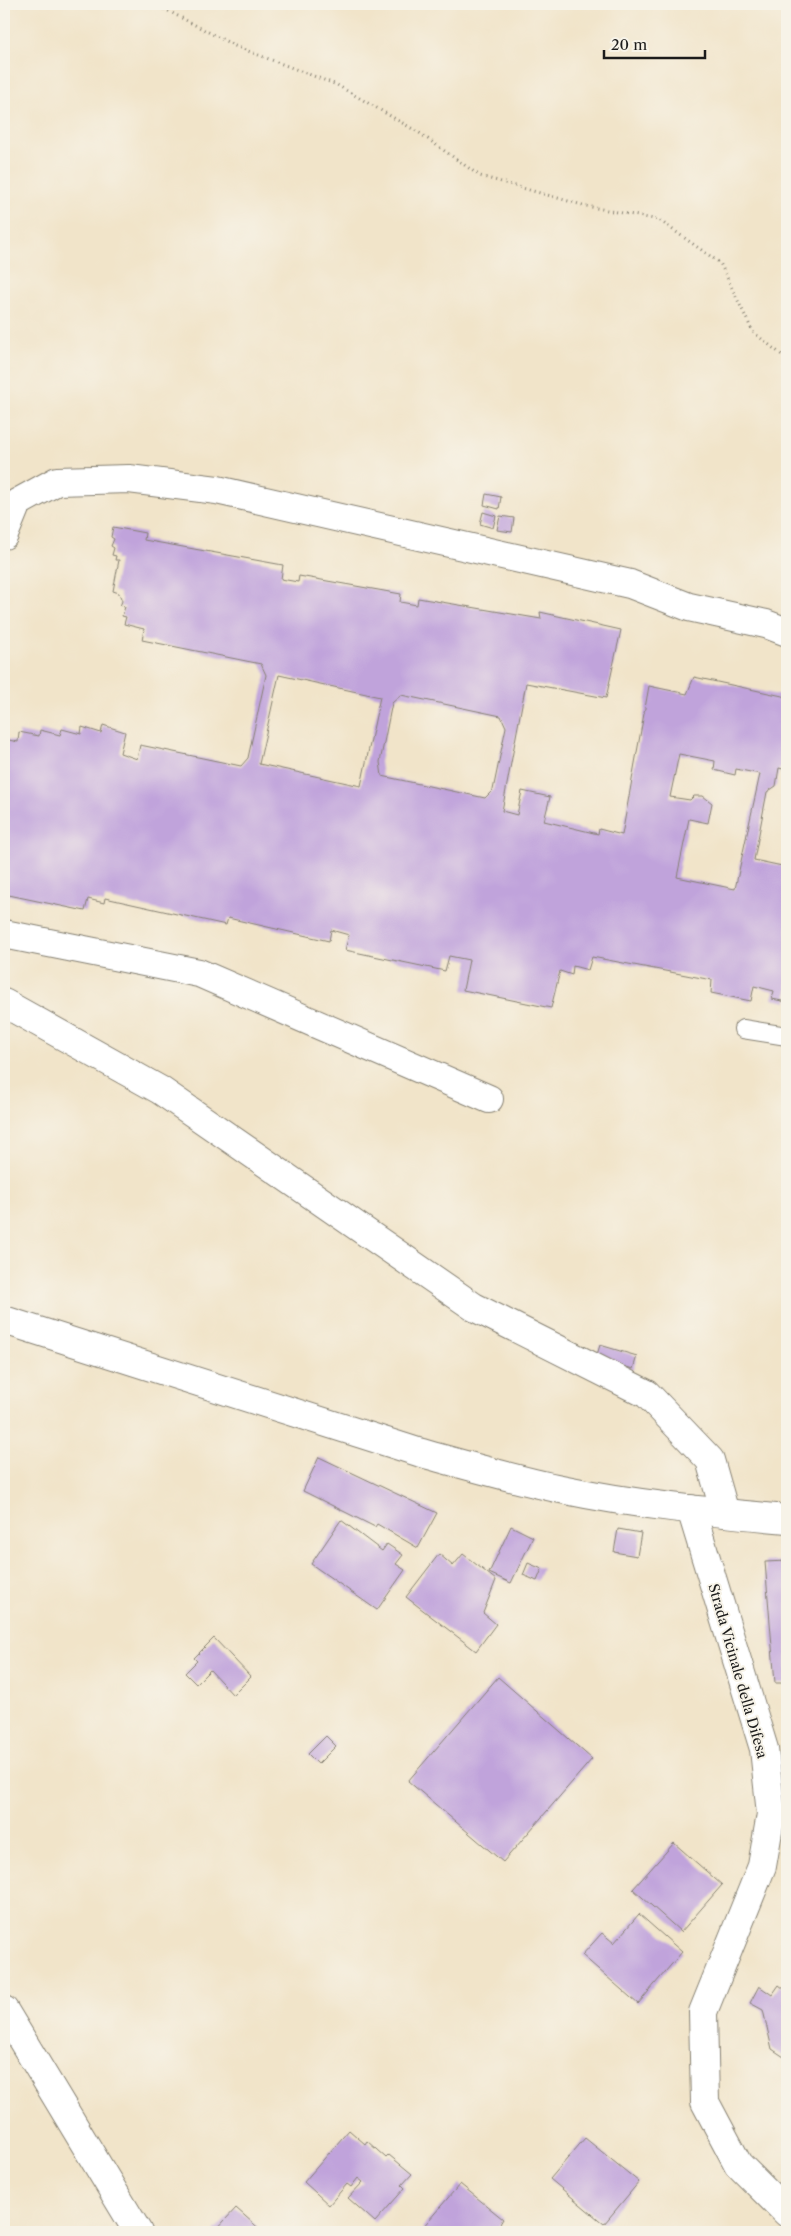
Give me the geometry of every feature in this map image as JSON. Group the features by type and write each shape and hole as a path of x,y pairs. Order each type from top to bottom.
{"street":[{"path":"4,534 17,503 57,481 129,479 216,490 630,584 689,607 766,624 787,632"},
{"path":"4,934 199,973 489,1099"},
{"path":"4,1003 160,1090 474,1307 647,1394 710,1460 724,1513"},
{"path":"4,1320 418,1452 562,1489 642,1504 787,1519"},
{"name":"Strada Vicinale della Difesa","path":"691,1509 764,1749 771,1814 762,1866 703,2012 705,2102 738,2164 787,2213"},
{"path":"4,2010 138,2232"}],"lane":[{"path":"743,1028 787,1036"}],"path":[{"path":"155,4 235,46 337,85 418,132 480,176 586,206 659,220 720,263 753,332 787,359"}],"building":[{"path":"486,494 501,497 499,509 484,505"},
{"path":"483,512 496,516 493,528 480,524"},
{"path":"500,516 514,518 512,532 497,530"},
{"path":"113,527 145,533 144,540 283,565 281,579 298,582 299,576 401,594 400,602 417,605 418,598 541,619 540,612 621,630 606,698 526,683 502,811 517,815 522,791 550,797 544,821 598,834 599,829 622,835 649,686 687,694 694,677 787,697 787,770 779,768 776,786 767,792 754,860 787,867 787,1002 772,999 774,991 754,986 751,1001 711,993 712,980 592,957 588,970 573,966 572,975 560,971 551,1008 463,990 469,960 449,956 445,971 345,950 349,935 331,930 329,941 228,918 226,925 105,898 104,903 88,899 85,911 4,894 4,739 18,742 19,732 39,736 40,730 60,735 62,729 81,734 82,727 101,733 103,725 125,732 120,753 137,759 140,745 241,766 248,758 266,675 261,664 142,640 144,629 124,624 126,617 122,616 125,607 120,606 122,601 119,593 113,591 119,560 115,560 116,556 112,555 114,548 111,546 114,539 111,537","holes":["279,675 380,697 361,786 259,764","401,695 501,716 506,727 493,790 485,798 382,776 380,762 392,703","679,754 715,761 714,770 735,775 736,769 760,774 735,889 677,877 689,819 708,823 712,803 703,796 694,796 690,800 670,797"]},
{"path":"600,1345 637,1356 633,1369 596,1358"},
{"path":"319,1457 437,1513 418,1548 377,1524 375,1527 303,1491"},
{"path":"341,1520 382,1551 387,1544 403,1555 396,1564 405,1570 377,1610 311,1564"},
{"path":"511,1526 533,1537 511,1583 489,1573"},
{"path":"618,1529 641,1533 637,1556 614,1552"},
{"path":"439,1554 453,1566 463,1554 496,1580 483,1613 496,1624 476,1651 406,1597"},
{"path":"787,1561 787,1683 775,1683 765,1562"},
{"path":"528,1563 542,1569 537,1581 523,1575"},
{"path":"214,1638 251,1677 233,1695 210,1670 196,1684 185,1673 197,1661 194,1658"},
{"path":"498,1677 592,1759 503,1862 408,1781"},
{"path":"326,1736 336,1746 318,1764 308,1754"},
{"path":"674,1843 722,1885 681,1932 633,1889"},
{"path":"639,1914 682,1952 638,2004 582,1955 602,1933 614,1943"},
{"path":"787,1983 787,2059 772,2049 763,2010 750,2003 759,1986 772,1995 779,1985 784,1989"},
{"path":"349,2130 365,2144 367,2141 386,2158 389,2155 412,2174 402,2185 405,2188 375,2222 348,2198 363,2182 358,2178 351,2187 347,2184 329,2205 304,2182"},
{"path":"585,2138 639,2182 604,2224 550,2179"},
{"path":"460,2184 503,2219 495,2232 427,2232 422,2228"},
{"path":"236,2208 263,2232 214,2232"}]}
